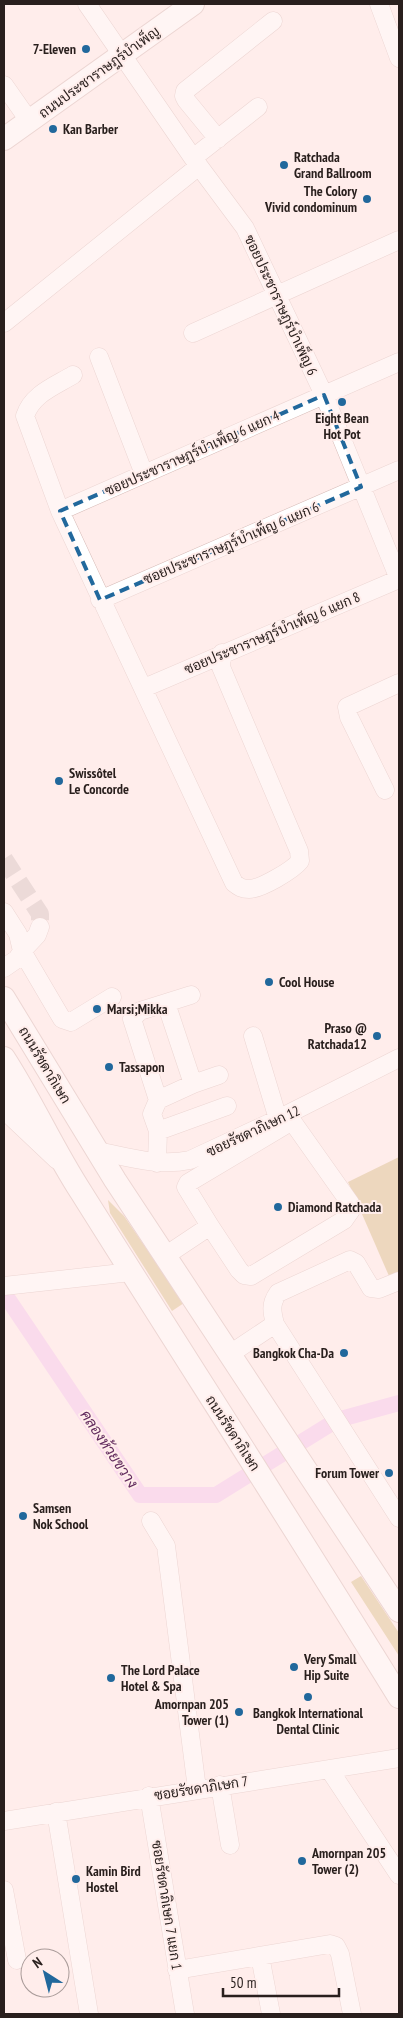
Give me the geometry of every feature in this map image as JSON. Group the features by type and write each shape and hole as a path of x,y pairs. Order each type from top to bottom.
{"main road":[{"name":"ถนนประชาราษฎร์บำเพ็ญ","path":"4,139 192,4"},
{"name":"ถนนรัชดาภิเษก","path":"4,998 99,1155 330,1507 398,1606"},
{"name":"ถนนรัชดาภิเษก","path":"4,1028 28,1065 99,1155"},
{"name":"ถนนรัชดาภิเษก","path":"4,1058 66,1169 197,1378 296,1530 399,1698"},
{"name":"ถนนรัชดาภิเษก","path":"4,1091 66,1169"}],"street":[{"name":"ซอยประชาราษฎร์บำเพ็ญ 6","path":"87,4 196,162 245,228 324,395 399,579"},
{"path":"379,4 399,58"},
{"path":"218,139 186,100 184,96 186,91 273,21"},
{"path":"4,85 30,122"},
{"path":"4,323 196,162 218,139 258,107"},
{"path":"193,334 399,240"},
{"path":"99,357 144,474"},
{"name":"ซอยประชาราษฎร์บำเพ็ญ 6 แยก 4","path":"60,511 399,362"},
{"path":"73,375 36,396 28,407 25,416 60,511 234,883 242,888 252,889 294,869 300,861 299,851 222,667 222,653"},
{"name":"ซอยประชาราษฎร์บำเพ็ญ 6 แยก 6","path":"100,600 399,470"},
{"name":"ซอยประชาราษฎร์บำเพ็ญ 6 แยก 8","path":"144,688 222,653 399,579"},
{"path":"385,790 348,717 348,707 399,683"},
{"path":"4,912 18,934 22,952 66,1021 71,1022 112,997"},
{"path":"4,968 18,959 37,935 40,927"},
{"path":"157,1162 158,1131 152,1114 158,1100 132,1019 140,1011 191,995"},
{"path":"166,1003 193,1084"},
{"path":"252,1036 278,1119"},
{"name":"ซอยรัชดาภิเษก 12","path":"99,1155 157,1162 176,1163 190,1160 278,1119 399,1058"},
{"path":"158,1100 193,1084 219,1075"},
{"path":"158,1131 227,1106"},
{"path":"4,1110 66,1169"},
{"path":"292,1121 350,1203 351,1210 344,1220 251,1276 244,1275 238,1270 210,1226 186,1187 188,1183 292,1121"},
{"path":"165,1256 210,1226"},
{"path":"399,1281 379,1289 371,1288 356,1263 350,1260 278,1293 273,1300 272,1308 275,1324 399,1518"},
{"path":"8,1286 131,1272"},
{"path":"230,1354 275,1324"},
{"path":"151,1521 166,1546 197,1789"},
{"name":"ซอยรัชดาภิเษก 7","path":"4,1820 399,1758"},
{"path":"329,1769 399,1875"},
{"path":"220,1785 230,1845"},
{"name":"ซอยรัชดาภิเษก 7 แยก 1","path":"149,1796 184,2014"},
{"path":"56,1812 88,2014"},
{"path":"4,1890 17,1960"},
{"path":"177,1970 330,1944 336,1946 340,1954 352,2014"},
{"path":"260,1956 271,2014"}],"highlighted area":[{"path":"324,395 361,487 100,600 60,511"}],"shaded area":[{"path":"399,1157 399,1272 389,1276 348,1182"},
{"path":"108,1200 124,1216 184,1303 172,1311 110,1213"},
{"path":"361,1576 399,1633 399,1656 351,1582"}],"waterway":[{"name":"คลองห้วยขวาง","path":"4,1293 140,1495 216,1495 337,1420 399,1403"}],"tunnel":[{"path":"4,859 40,914 40,927"}],"place":[{"name":"7-Eleven","path":"86,49"},
{"name":"Kan Barber","path":"53,129"},
{"name":"Ratchada Grand Ballroom","path":"284,165"},
{"name":"The Colory Vivid condominum","path":"367,199"},
{"name":"Eight Bean Hot Pot","path":"342,402"},
{"name":"Swissôtel Le Concorde","path":"59,781"},
{"name":"Cool House","path":"269,982"},
{"name":"Marsi;Mikka","path":"97,1009"},
{"name":"Praso @ Ratchada12","path":"377,1036"},
{"name":"Tassapon","path":"109,1067"},
{"name":"Diamond Ratchada","path":"278,1207"},
{"name":"Bangkok Cha-Da","path":"344,1353"},
{"name":"Forum Tower","path":"389,1473"},
{"name":"Samsen Nok School","path":"23,1516"},
{"name":"Very Small Hip Suite","path":"294,1667"},
{"name":"The Lord Palace Hotel & Spa","path":"111,1678"},
{"name":"Bangkok International Dental Clinic","path":"308,1697"},
{"name":"Amornpan 205 Tower (1)","path":"239,1712"},
{"name":"Amornpan 205 Tower (2)","path":"302,1861"},
{"name":"Kamin Bird Hostel","path":"76,1879"}]}
